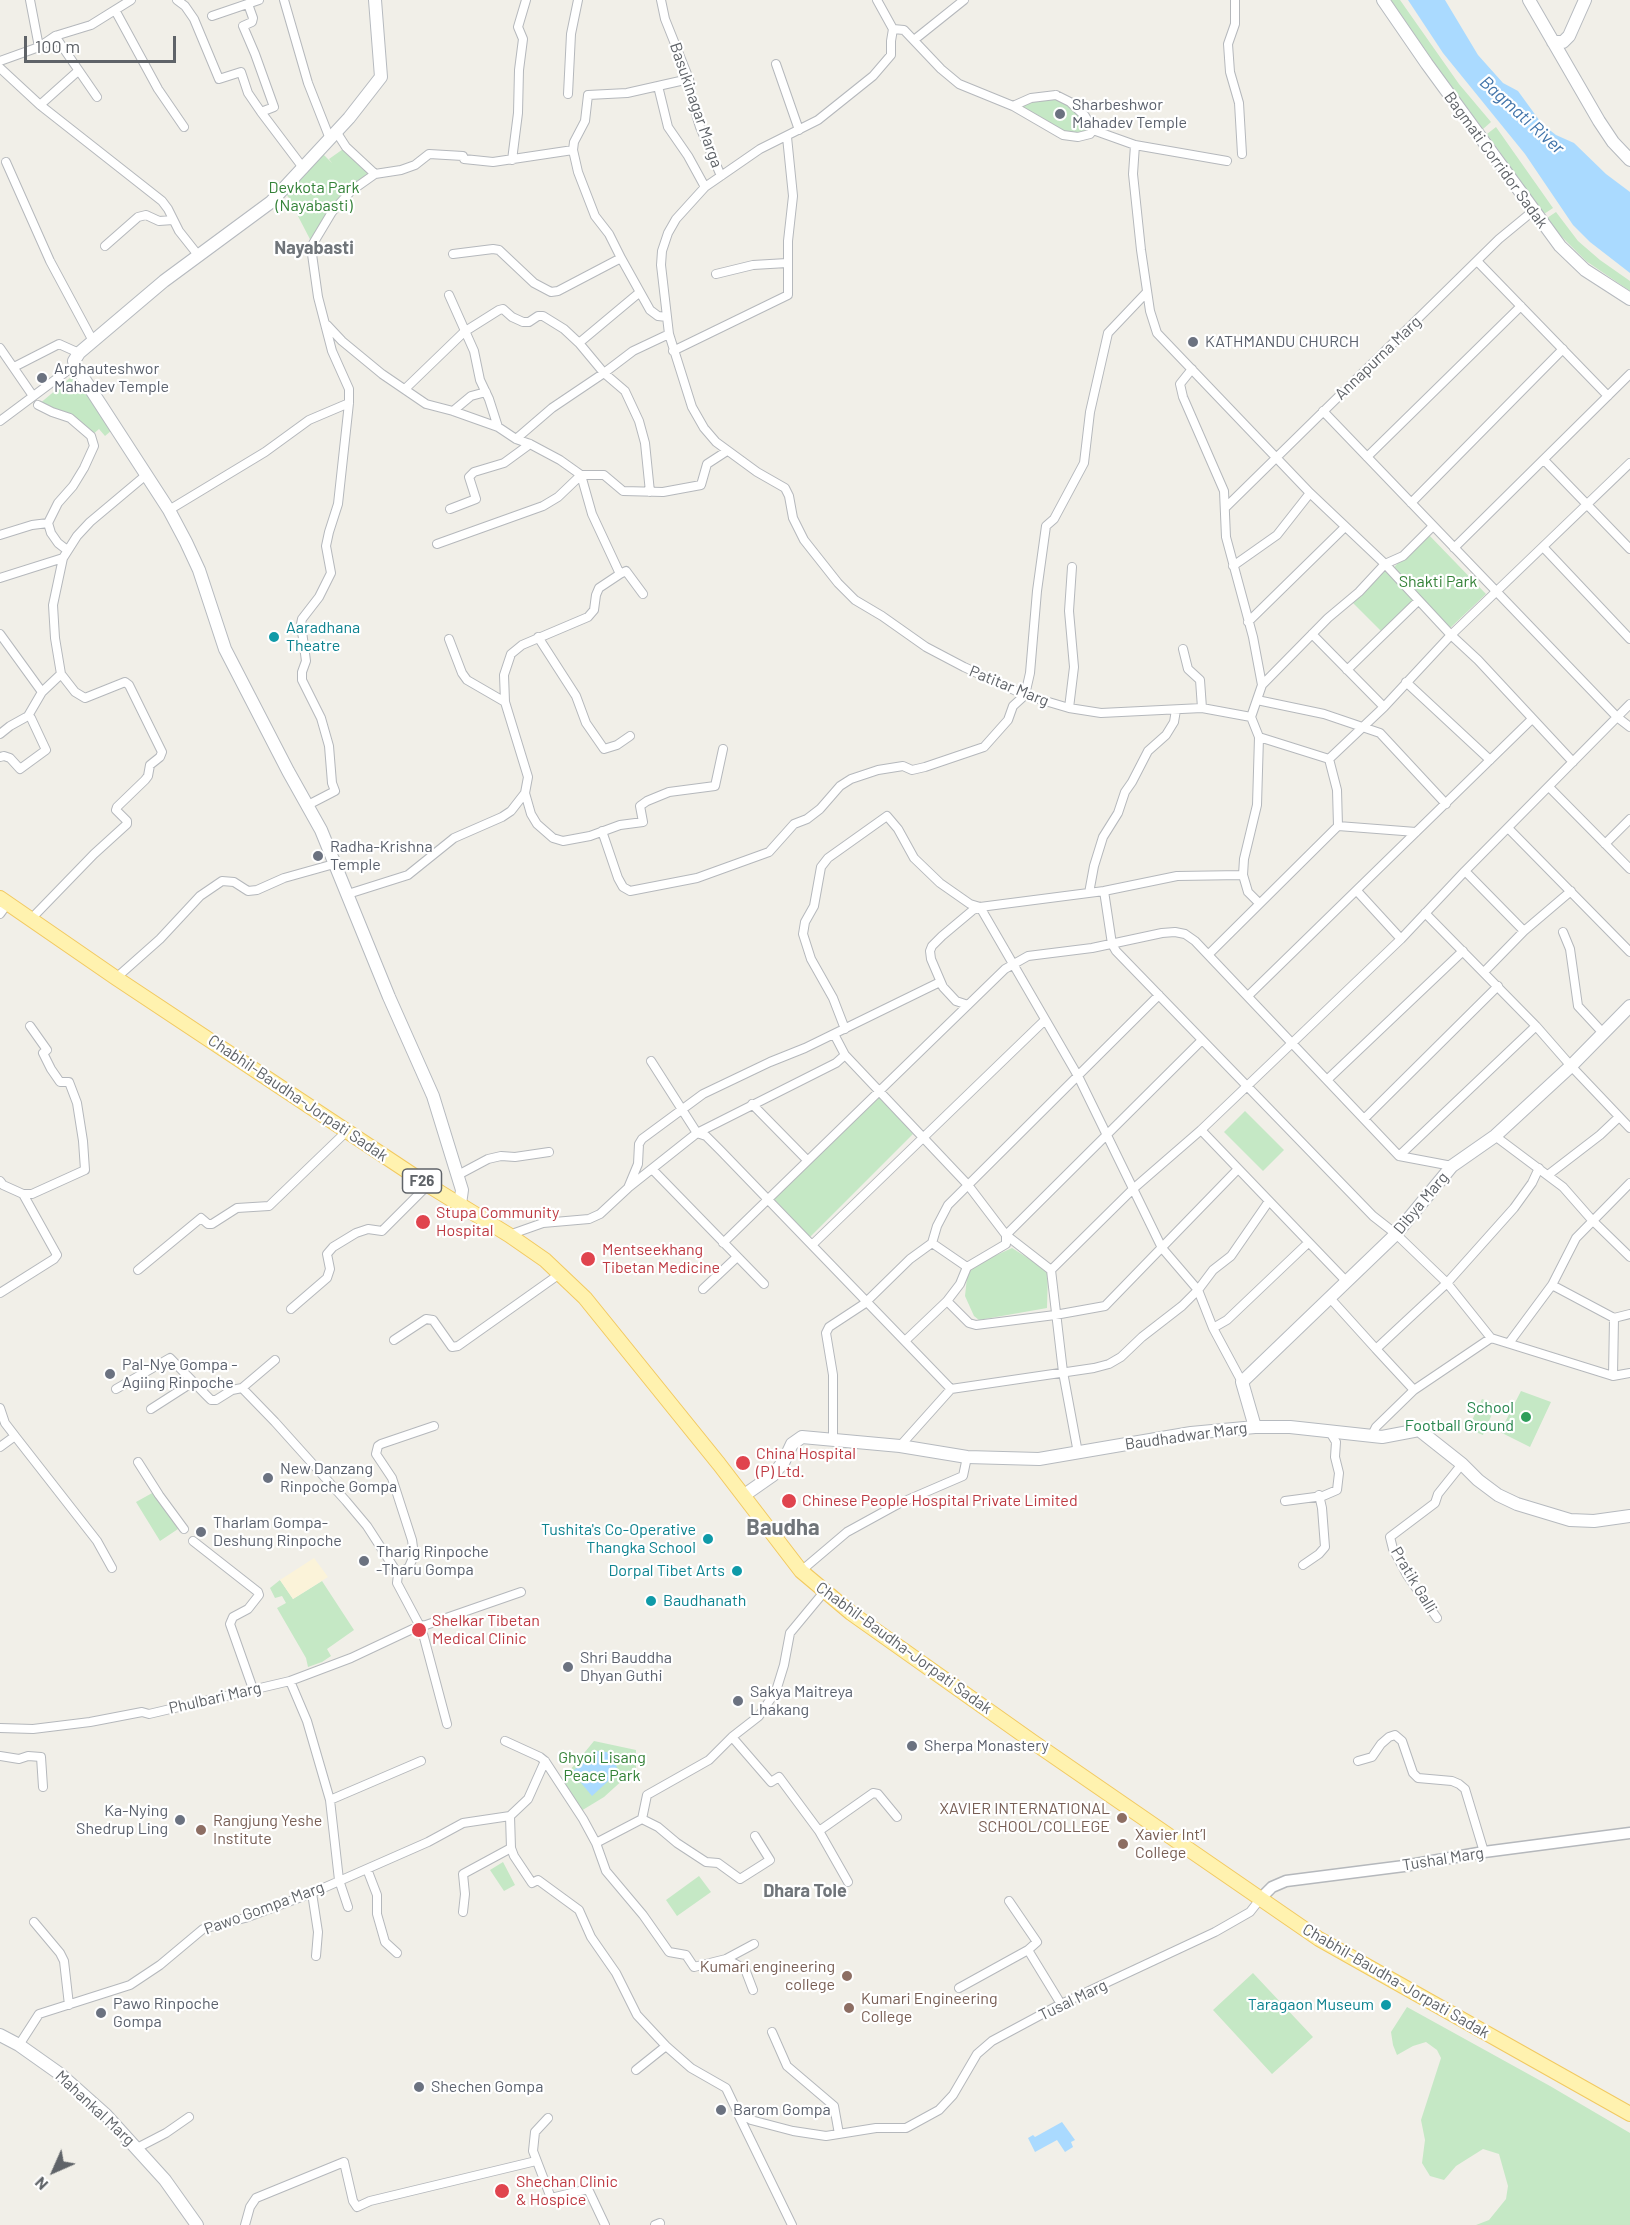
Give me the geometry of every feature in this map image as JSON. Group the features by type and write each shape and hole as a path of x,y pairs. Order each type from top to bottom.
{"main road":[{"path":"375,0 381,76 334,136 271,201 198,255 93,340 79,352 74,361 169,510 200,570 225,650 306,806 321,830 389,997 433,1096 462,1190 460,1204"},
{"name":"Bagmati Corridor Sadak","path":"1383,0 1533,211 1570,258 1603,283 1630,299"},
{"path":"1529,0 1599,122 1630,160"},
{"path":"1553,42 1563,42 1569,36 1585,0"},
{"name":"Chabhil-Baudha-Jorpati Sadak","path":"3,905 31,920 428,1185 509,1234 561,1273 585,1298 801,1571 824,1592 1033,1742 1319,1939 1630,2114"},
{"name":"Dibya Marg","path":"1242,1382 1396,1234 1452,1166 1495,1136 1630,1006"},
{"path":"1242,1382 1255,1427"},
{"name":"Baudhadwar Marg","path":"743,1496 773,1475 798,1438 900,1446 967,1457 1039,1459 1191,1433 1255,1427 1290,1427 1382,1437 1419,1430 1498,1495 1570,1520 1594,1521 1630,1516"},
{"name":"Mahankal Marg","path":"0,2035 19,2045 60,2074 106,2115 165,2180 198,2225"}],"street":[{"path":"30,0 39,47"},
{"path":"0,60 39,47 55,36 91,25 131,0"},
{"path":"177,0 194,19 219,79 241,72 248,93 304,169"},
{"path":"212,16 259,0"},
{"path":"284,0 309,83 334,136 375,174"},
{"path":"512,160 523,39 518,27 526,0"},
{"path":"568,94 571,34 578,0"},
{"name":"Basukinagar Marga","path":"661,0 665,19 689,79 692,101 700,127 721,176"},
{"path":"877,0 893,29 904,30 941,69 959,84 1013,106 1063,135 1078,137 1090,135 1093,130"},
{"path":"914,40 964,0"},
{"path":"1235,0 1235,24 1228,44 1230,72 1239,103 1242,154"},
{"path":"248,4 253,18 252,22 243,26 274,106 261,112"},
{"path":"115,10 158,89 184,127"},
{"name":"Patitar Marg","path":"893,29 891,55 873,76 818,120 760,149 705,187 676,219 662,251 661,265 669,334 692,407 704,428 727,451 785,488 789,496 793,518 807,546 855,600 926,647 1025,695 1069,708 1101,713 1202,708 1251,717"},
{"path":"55,36 97,97"},
{"path":"776,63 799,130"},
{"path":"0,68 40,105 162,201 172,220 198,255"},
{"path":"40,105 78,70"},
{"path":"667,317 654,314 609,234 595,216 578,172 573,150 574,142 585,121 588,94 627,93 689,79"},
{"path":"658,86 668,127 688,156 705,187"},
{"path":"1013,106 1031,98 1056,95 1070,102 1085,116 1093,130 1135,145 1227,161"},
{"path":"673,351 788,295 793,196 787,137"},
{"path":"1135,145 1133,174 1147,292 1157,333 1310,493 1385,564 1573,762"},
{"path":"306,806 334,791 329,746 321,718 302,680 306,661 301,624 302,619 319,597 331,573 326,546 338,504 349,403 349,389 332,351 318,297 311,247 332,212 351,191 375,174 401,171 415,165 429,154 464,156 464,159 494,162 573,150"},
{"path":"6,162 50,261 93,340"},
{"name":"Annapurna Marg","path":"1226,508 1499,239 1533,211"},
{"path":"105,246 138,217 146,215 159,221 172,220"},
{"path":"453,254 499,250 534,283 551,292 558,291 621,258"},
{"path":"1477,261 1608,396"},
{"path":"716,274 753,265 788,263"},
{"path":"579,343 640,292"},
{"path":"602,831 618,878 623,887 630,891 697,878 769,852 794,824 814,814 840,786 850,779 878,770 903,766 912,770 984,747 1008,720 1013,706 1025,695 1030,673 1037,591 1046,526 1054,519 1084,463 1090,412 1108,333 1147,292"},
{"path":"449,296 474,351 480,380 498,427"},
{"path":"1367,457 1521,306"},
{"path":"405,389 464,332 503,309 512,317 524,322 543,316 564,329 604,373 625,391 639,421 648,461 650,492"},
{"path":"325,322 342,341 426,404 498,427 582,475 604,475 623,491 663,492 701,485 707,464 727,451"},
{"path":"516,439 552,408 633,351 669,334"},
{"path":"14,367 59,345 79,352"},
{"path":"0,348 33,396"},
{"path":"1411,503 1563,349"},
{"path":"0,421 75,365"},
{"path":"1192,369 1180,384 1183,397 1224,490 1226,537 1262,685"},
{"path":"1454,548 1630,374"},
{"path":"453,411 471,396 486,392"},
{"path":"169,510 265,452 309,420 349,403"},
{"path":"38,405 70,418 91,436 94,446 74,486 58,503 48,523"},
{"path":"1323,411 1630,728"},
{"path":"450,509 476,499 469,477 474,472 504,464 530,444"},
{"path":"1544,460 1630,549"},
{"path":"1329,759 1384,707 1451,635 1588,506 1630,463"},
{"path":"31,920 49,904 94,854 127,824 127,821 116,810 117,807 145,780 150,765 160,757 162,752 135,696 125,682 85,698 75,692 62,674 55,638 53,605 65,554 90,522 146,475"},
{"path":"437,544 543,506 558,497 582,475"},
{"path":"582,475 592,514 620,574"},
{"path":"1233,566 1277,535 1310,493"},
{"path":"48,523 65,554"},
{"path":"0,535 32,525 48,523"},
{"path":"1259,903 1248,892 1243,875 1244,859 1257,805 1259,737 1251,717 1262,685 1385,564 1403,556 1433,526"},
{"path":"1248,622 1345,527"},
{"path":"1544,548 1630,639"},
{"path":"0,578 65,554"},
{"path":"1069,708 1074,667 1069,611 1072,567"},
{"path":"644,594 626,571 599,588 594,610 588,617 538,637 510,654 504,675 505,702 528,777 525,793 531,814 537,824 553,838 563,841 620,825 642,822 640,806 647,801 669,792 715,786 720,773 723,749"},
{"path":"1347,670 1418,601"},
{"path":"0,634 42,692"},
{"path":"1312,634 1384,707"},
{"path":"538,637 576,696 586,723 604,749 617,745 630,736"},
{"path":"449,639 467,680 505,702"},
{"path":"1183,649 1188,669 1200,680 1202,708"},
{"path":"0,734 28,716 42,692 62,674"},
{"path":"1406,682 1490,760"},
{"path":"1257,700 1324,714 1364,726 1380,734 1446,804"},
{"path":"1051,1270 1133,1189 1201,1130 1401,939 1465,871 1630,705"},
{"path":"1089,893 1103,837 1118,813 1125,792 1137,775 1148,751 1166,735 1174,722 1176,710"},
{"path":"0,757 10,758 20,769 46,750 28,716"},
{"path":"1249,996 1532,719"},
{"path":"1259,737 1329,759"},
{"path":"1209,954 1338,826 1337,790 1329,759"},
{"path":"1549,787 1630,869"},
{"path":"348,894 408,875 454,838 511,811 525,793"},
{"path":"845,1029 833,998 811,959 803,934 805,922 814,906 821,867 828,858 886,816 898,829 914,858 940,883 970,904 980,907 1078,1076 1162,1248 1198,1290 1213,1328 1242,1382"},
{"path":"1605,844 1630,819"},
{"path":"1338,826 1416,832"},
{"path":"1508,828 1630,952"},
{"path":"116,978 160,939 200,896 222,881 234,882 248,891 257,890 284,878 334,864"},
{"path":"1465,871 1524,931"},
{"path":"968,1005 956,1001 940,981 931,959 932,946 973,910 980,907 1104,891 1177,876 1243,875"},
{"path":"1104,891 1112,944 1373,1216 1396,1234 1447,1283 1491,1338 1612,1376 1630,1374"},
{"path":"1356,891 1401,939"},
{"path":"1484,972 1524,931 1570,891"},
{"path":"1425,913 1498,986 1630,1128"},
{"path":"1563,932 1570,949 1578,1006 1603,1033"},
{"path":"723,1243 999,974 1012,964 1028,956 1112,944 1162,933 1185,934 1209,954 1399,1156 1452,1166"},
{"path":"1328,1079 1463,951"},
{"path":"628,1188 638,1164 639,1144 642,1139 703,1094 845,1029 940,981"},
{"path":"1364,1119 1498,986"},
{"path":"833,1441 833,1375 826,1333 867,1300 910,1259 932,1243 937,1226 948,1205 1159,995"},
{"path":"813,1244 1045,1020"},
{"path":"0,1181 3,1185 23,1194 32,1194 85,1170 77,1102 69,1082 60,1082 51,1069 43,1053 47,1050 30,1026"},
{"path":"1399,1156 1536,1026"},
{"path":"834,1034 845,1055 968,1185 1006,1235 1051,1270 1063,1372 1078,1453"},
{"path":"906,1340 947,1301 960,1284 966,1267 1006,1244 1006,1235 1202,1040"},
{"path":"509,1234 543,1223 589,1220 600,1214 628,1188 698,1133 836,1064 845,1055"},
{"path":"651,1060 698,1133 706,1136 813,1244 951,1389"},
{"path":"752,1104 807,1160"},
{"path":"1548,1175 1600,1135 1619,1117"},
{"path":"1201,1130 1346,1281"},
{"path":"138,1270 201,1218 208,1224 212,1224 237,1208 269,1206 347,1131"},
{"path":"1495,1136 1563,1187 1592,1220 1630,1257"},
{"path":"458,1175 488,1159 549,1152"},
{"path":"1376,1349 1447,1283 1514,1209 1532,1183 1539,1168"},
{"path":"947,1301 969,1323 976,1324 1055,1315 1105,1306 1238,1169"},
{"path":"652,1170 764,1284"},
{"path":"1509,1343 1552,1285 1576,1238 1630,1183"},
{"path":"291,1309 327,1278 330,1269 327,1254 333,1247 368,1229 382,1231 428,1185"},
{"path":"0,1293 54,1259 57,1254 23,1194"},
{"path":"900,1446 951,1389 1109,1364 1121,1357 1142,1337 1182,1306 1213,1270 1231,1256 1269,1201"},
{"path":"932,1243 966,1267"},
{"path":"1213,1328 1227,1320 1308,1243"},
{"path":"703,1289 737,1257"},
{"path":"394,1340 426,1319 433,1320 452,1347 458,1346 561,1273"},
{"path":"1552,1285 1614,1318 1630,1314"},
{"path":"1329,1297 1414,1390"},
{"path":"1612,1376 1614,1318"},
{"path":"1372,1435 1376,1427 1414,1390 1491,1338"},
{"path":"116,1389 170,1358 211,1400 216,1400 232,1389 242,1388 275,1360"},
{"path":"151,1409 193,1382"},
{"path":"242,1388 346,1501 398,1574 397,1583 419,1626 447,1724"},
{"path":"0,1408 5,1423 97,1541 112,1568"},
{"path":"398,1574 409,1567 412,1560 414,1555 412,1540 397,1490 376,1454 377,1448 381,1444 434,1426"},
{"path":"1285,1501 1323,1496 1337,1490 1340,1473 1335,1458 1336,1442 1330,1432"},
{"path":"0,1447 15,1436"},
{"path":"801,1571 847,1532 898,1504 963,1476 967,1457"},
{"path":"138,1462 184,1529"},
{"name":"Pratik Galli","path":"1437,1618 1407,1575 1393,1549 1390,1537 1435,1503 1438,1494 1462,1464"},
{"path":"1303,1565 1325,1547 1319,1496"},
{"path":"193,1541 258,1592 259,1595 248,1609 233,1617 230,1624 253,1689"},
{"name":"Phulbari Marg","path":"0,1728 33,1729 90,1722 142,1712 149,1714 290,1681 351,1658 419,1626 521,1592"},
{"path":"642,1819 647,1795 709,1760 732,1737 759,1716 776,1691 790,1633 824,1592"},
{"path":"290,1681 307,1721 330,1800 339,1880 348,1907"},
{"path":"1358,1761 1372,1756 1381,1744 1395,1735 1401,1741 1413,1773 1418,1778 1452,1781 1465,1789 1484,1852"},
{"path":"732,1737 771,1782 779,1777 819,1831 848,1882"},
{"path":"505,1741 545,1761 583,1819 596,1843 606,1871 643,1915 669,1952 686,1955 694,1967 726,1959 754,1944"},
{"path":"0,1756 19,1759 28,1756 41,1757 43,1787"},
{"path":"330,1800 421,1761"},
{"path":"545,1761 528,1799 510,1816 511,1848 514,1856 532,1883 538,1880 579,1910 591,1937 616,1973 637,2015 666,2046 691,2068 726,2088 792,2225"},
{"path":"819,1831 873,1793 878,1794 897,1817"},
{"name":"Pawo Gompa Marg","path":"19,2045 39,2014 130,1985 160,1965 203,1929 245,1918 312,1893 428,1842 462,1823 510,1816"},
{"path":"642,1819 658,1827 706,1862 718,1863 740,1879 770,1860 755,1836"},
{"path":"596,1843 642,1819"},
{"name":"Tushal Marg","path":"1261,1898 1272,1887 1286,1881 1404,1866 1484,1852 1629,1834"},
{"path":"463,1912 465,1894 463,1874 511,1848"},
{"path":"366,1869 377,1895 377,1914 385,1942 397,1953"},
{"path":"312,1893 318,1932 316,1956"},
{"name":"Tusal Marg","path":"838,2134 876,2128 906,2128 939,2110 953,2095 984,2046 1061,2004 1215,1932 1250,1912 1261,1898"},
{"path":"959,1988 1028,1950 1037,1942 1009,1901"},
{"path":"34,1922 64,1961 69,2005"},
{"path":"1028,1950 1061,2004"},
{"path":"726,1959 745,1969 753,1990"},
{"path":"737,2111 751,2121 793,2131 826,2136 838,2134 834,2106 787,2066 772,2032"},
{"path":"636,2070 666,2046"},
{"path":"137,2148 166,2133 189,2117"},
{"path":"548,2118 535,2132 533,2151 550,2199 588,2189 605,2225"},
{"path":"245,2225 250,2207 256,2198 344,2162 353,2201 357,2207 370,2201 536,2161"}],"green space":[{"path":"1391,0 1400,0 1459,84 1491,122 1483,129 1437,67"},
{"path":"1056,95 1070,102 1090,127 1087,133 1064,133 1013,106"},
{"path":"1496,127 1553,208 1544,214 1487,134"},
{"name":"Devkota Park (Nayabasti)","path":"346,147 375,174 351,191 313,245 287,195 289,187 321,152 332,163 329,159"},
{"path":"1556,212 1578,241 1630,281 1630,291 1586,261 1560,235 1547,218"},
{"path":"76,373 112,430 105,436 99,429 91,436 81,427 38,405"},
{"name":"Shakti Park","path":"1428,534 1486,594 1449,629 1391,570"},
{"path":"1385,566 1418,601 1385,635 1353,603 1357,595"},
{"path":"880,1096 913,1134 810,1237 772,1197"},
{"path":"1245,1111 1284,1150 1263,1171 1224,1132"},
{"path":"1012,1248 1048,1273 1047,1308 979,1320 974,1316 965,1296 968,1268"},
{"name":"School Football Ground","path":"1521,1391 1551,1402 1530,1447 1500,1432"},
{"path":"1482,1399 1496,1405 1483,1435 1468,1429"},
{"path":"154,1492 178,1529 160,1541 136,1502"},
{"path":"280,1580 293,1599 322,1581 354,1630 327,1649 331,1656 322,1662 308,1667 306,1658 277,1608 286,1603 282,1596 275,1598 270,1588"},
{"name":"Ghyoi Lisang Peace Park","path":"594,1741 636,1750 636,1768 604,1797 581,1811 561,1781"},
{"path":"503,1862 515,1885 504,1891 490,1870"},
{"path":"699,1876 711,1892 677,1916 666,1900"},
{"path":"1253,1973 1313,2037 1272,2074 1213,2010"},
{"path":"1407,2007 1630,2133 1630,2225 1476,2225 1489,2220 1506,2199 1508,2186 1499,2154 1483,2149 1456,2166 1444,2180 1430,2176 1422,2163 1425,2140 1421,2120 1441,2058 1437,2050 1426,2042 1397,2055 1391,2032"}],"sand":[{"path":"314,1558 328,1577 293,1599 280,1580"}],"water":[{"name":"Bagmati River","path":"1408,0 1445,0 1478,55 1503,83 1518,91 1542,124 1556,135 1574,143 1606,174 1630,192 1630,273 1590,242 1573,225 1525,154 1443,53"},
{"path":"596,1751 607,1752 617,1768 616,1774 592,1796 572,1772"},
{"path":"1062,2122 1075,2140 1071,2142 1073,2147 1065,2152 1057,2140 1035,2152 1028,2138 1033,2135 1035,2137"}],"place":[{"name":"Sharbeshwor Mahadev Temple","path":"1060,114"},
{"name":"KATHMANDU CHURCH","path":"1193,342"},
{"name":"Arghauteshwor Mahadev Temple","path":"42,378"},
{"name":"Aaradhana Theatre","path":"274,637"},
{"name":"Radha-Krishna Temple","path":"318,856"},
{"name":"Stupa Community Hospital","path":"423,1222"},
{"name":"Mentseekhang Tibetan Medicine","path":"588,1259"},
{"name":"Pal-Nye Gompa - Agiing Rinpoche","path":"110,1374"},
{"name":"School Football Ground","path":"1526,1417"},
{"name":"China Hospital (P) Ltd.","path":"743,1463"},
{"name":"New Danzang Rinpoche Gompa","path":"268,1478"},
{"name":"Chinese People Hospital Private Limited","path":"789,1501"},
{"name":"Tharlam Gompa- Deshung Rinpoche","path":"201,1532"},
{"name":"Tushita's Co-Operative Thangka School","path":"708,1539"},
{"name":"Tharig Rinpoche -Tharu Gompa","path":"364,1561"},
{"name":"Dorpal Tibet Arts","path":"737,1571"},
{"name":"Baudhanath","path":"651,1601"},
{"name":"Shelkar Tibetan Medical Clinic","path":"419,1630"},
{"name":"Shri Bauddha Dhyan Guthi","path":"568,1667"},
{"name":"Sakya Maitreya Lhakang","path":"738,1701"},
{"name":"Sherpa Monastery","path":"912,1746"},
{"name":"XAVIER INTERNATIONAL SCHOOL/COLLEGE","path":"1122,1818"},
{"name":"Ka-Nying Shedrup Ling","path":"180,1820"},
{"name":"Rangjung Yeshe Institute","path":"201,1830"},
{"name":"Xavier Int’l College","path":"1123,1844"},
{"name":"Kumari engineering college","path":"847,1976"},
{"name":"Taragaon Museum","path":"1386,2005"},
{"name":"Kumari Engineering College","path":"849,2008"},
{"name":"Pawo Rinpoche Gompa","path":"101,2013"},
{"name":"Shechen Gompa","path":"419,2087"},
{"name":"Barom Gompa","path":"721,2110"},
{"name":"Shechan Clinic & Hospice","path":"502,2191"}],"district":[{"name":"Nayabasti","path":"314,248"},
{"name":"Baudha","path":"783,1528"},
{"name":"Dhara Tole","path":"805,1891"}]}
